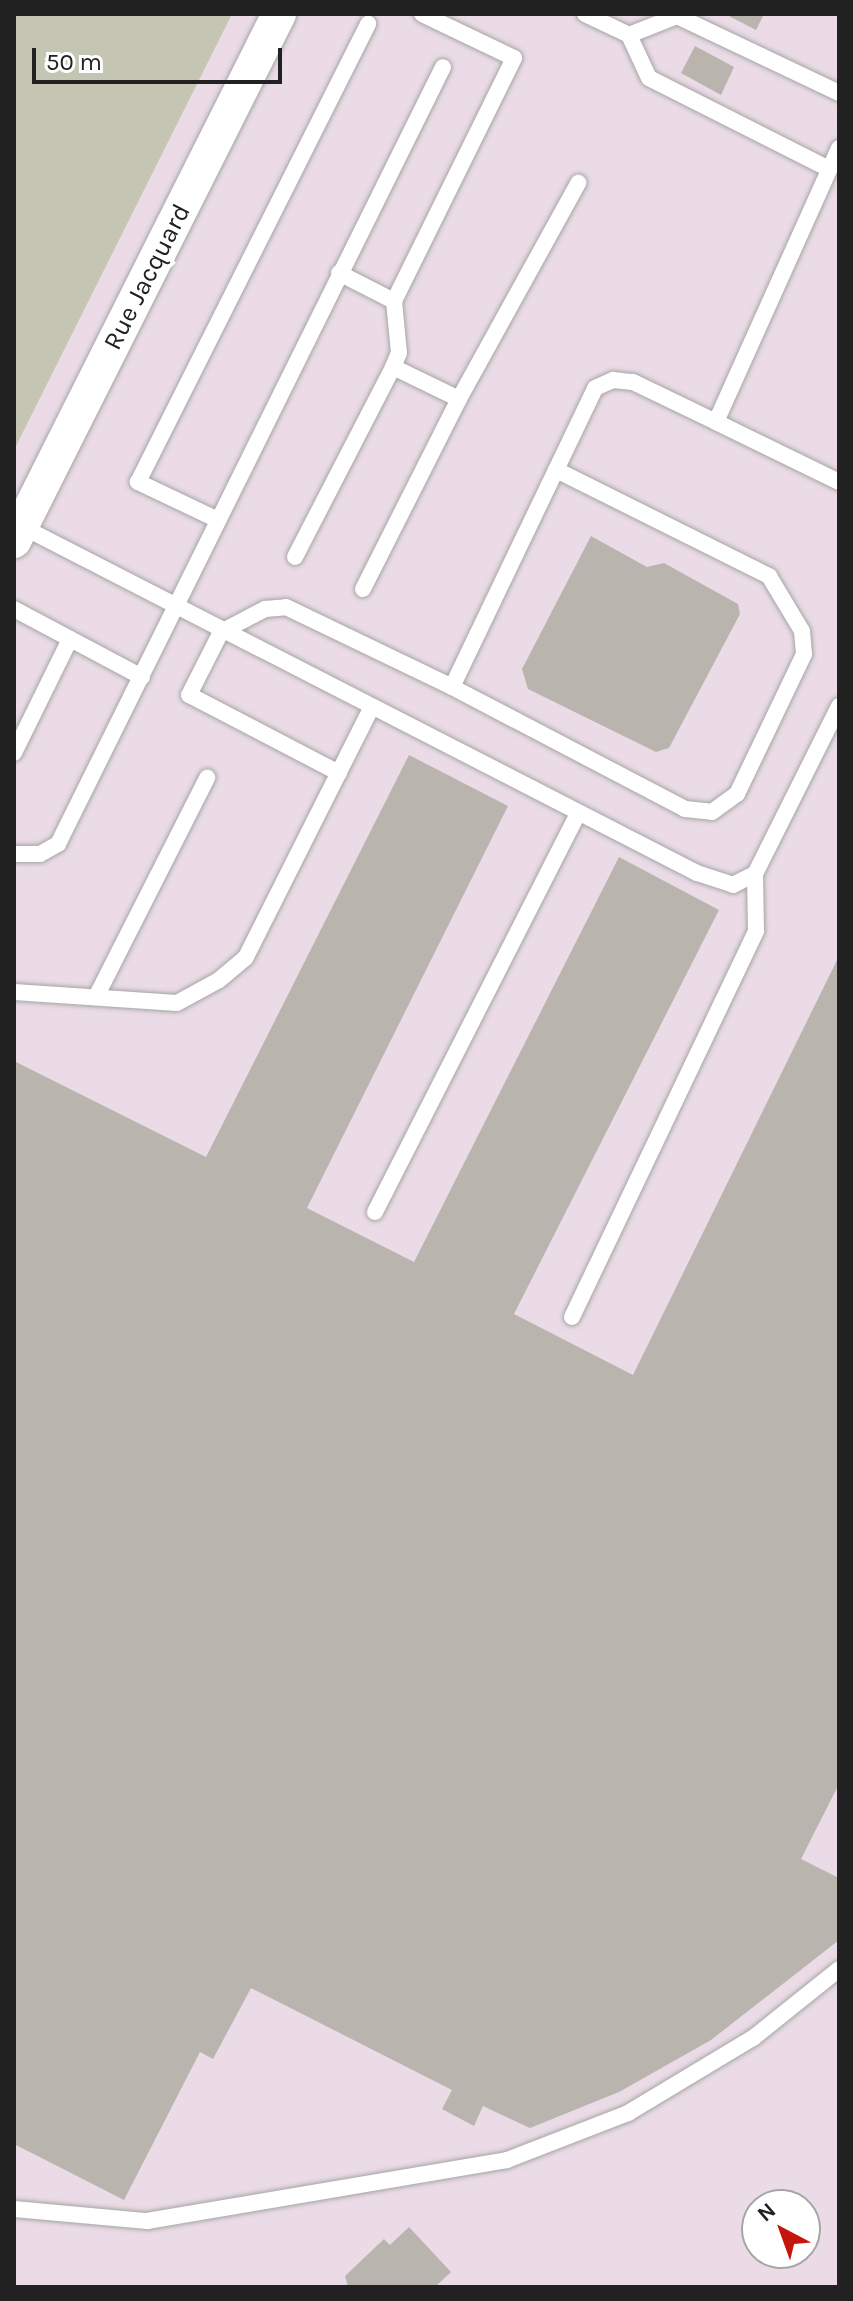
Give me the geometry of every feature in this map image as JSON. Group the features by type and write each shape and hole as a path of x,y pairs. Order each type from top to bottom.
{"street":[{"name":"Rue Jacquard","path":"18,534 279,14"}],"lane":[{"path":"295,557 393,367 399,353 394,301 514,58 422,14"},
{"path":"585,14 629,35 649,78 829,169"},
{"path":"629,35 677,16 839,93"},
{"path":"218,520 138,482 368,24"},
{"path":"14,854 40,854 58,844 443,67"},
{"path":"716,422 839,148"},
{"path":"363,589 459,399 578,183"},
{"path":"339,273 394,301"},
{"path":"393,367 459,399"},
{"path":"452,687 595,388 613,380 633,382 839,482"},
{"path":"339,773 189,695 221,632 265,609 286,607 452,687 685,809 712,812 737,794 804,654 792,608 769,576 556,470"},
{"path":"18,534 175,609 697,873 733,885 755,874"},
{"path":"14,609 142,677"},
{"path":"14,753 70,639"},
{"path":"572,1317 756,931 755,874 839,706"},
{"path":"14,992 177,1003 246,957 371,708"},
{"path":"96,997 207,778"},
{"path":"375,1212 578,813"},
{"path":"14,2209 147,2221 507,2160 628,2113 753,2038 839,1969"}],"shaded area":[{"path":"14,14 839,14 839,2287 14,2287"},
{"path":"14,14 232,14 14,450"}],"building":[{"path":"725,14 764,14 756,30"},
{"path":"695,46 734,67 721,95 681,73"},
{"path":"591,536 647,567 664,563 738,604 740,614 669,748 656,752 528,689 522,669"},
{"path":"409,755 508,806 307,1208 414,1262 619,857 719,910 514,1314 633,1375 839,956 839,1784 801,1859 839,1878 839,1940 711,2040 619,2092 530,2128 483,2106 474,2126 442,2109 452,2090 251,1988 213,2059 200,2052 124,2200 14,2144 14,1061 206,1157"},
{"path":"409,2227 451,2272 435,2287 348,2287 345,2276 384,2239 390,2245"}]}
